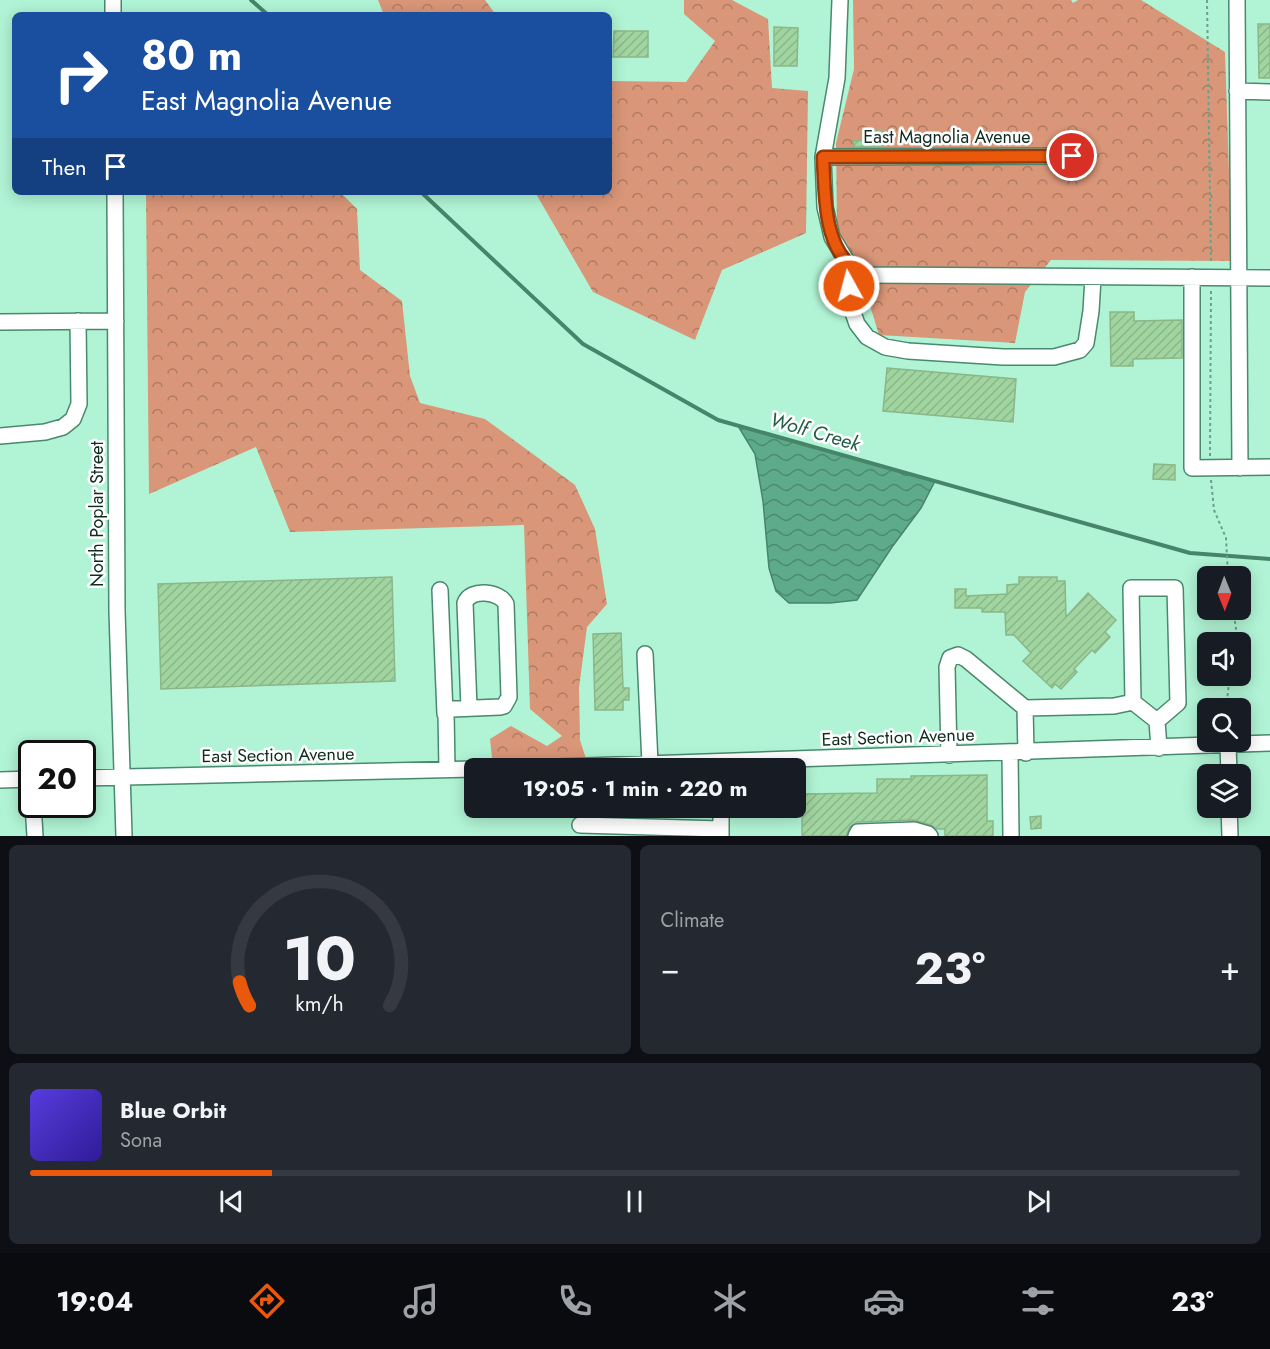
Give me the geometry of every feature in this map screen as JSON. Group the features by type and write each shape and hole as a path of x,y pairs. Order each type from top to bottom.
{"street":[{"path":"840,0 837,78 823,157 825,207 832,237 849,265 857,272 868,275 1270,278"},
{"path":"1237,0 1240,468"},
{"path":"1237,92 1270,92"},
{"name":"East Magnolia Avenue","path":"823,157 1072,156"},
{"name":"North Poplar Street","path":"115,195 117,611 124,836"},
{"path":"853,268 849,286 850,304 857,324 867,337 885,347 908,351 1002,357 1054,357 1080,350 1086,343 1093,278"},
{"path":"1192,277 1192,468 1270,467"},
{"path":"0,436 45,432 63,427 73,419 79,404 78,321"},
{"path":"0,322 116,321"},
{"path":"1133,702 1131,588 1175,588 1178,703 1157,721"},
{"path":"440,590 447,770"},
{"path":"445,714 448,710 504,706 509,697 506,604 502,597 495,594 472,594 466,598 469,708"},
{"path":"645,654 650,758"},
{"path":"949,755 947,667 950,658 958,655 966,659 1025,708 1114,706 1133,702"},
{"path":"1133,702 1157,721 1159,748"},
{"path":"1011,836 1018,753 1025,708"},
{"name":"East Section Avenue","path":"1251,743 1270,743"},
{"name":"East Section Avenue","path":"806,761 1197,746"},
{"name":"East Section Avenue","path":"96,778 464,770"},
{"path":"0,780 18,779"},
{"path":"34,818 35,836"},
{"path":"1229,818 1230,836"},
{"path":"580,825 659,832 721,832"},
{"path":"856,836 858,832 914,830 930,836"}],"path":[{"path":"1226,538 1227,566"}],"green space":[{"path":"378,0 485,0 494,12 383,12"},
{"path":"684,0 732,0 768,19 772,88 808,91 806,233 722,270 695,340 593,292 537,195 612,195 612,81 686,82 715,41 684,14"},
{"path":"853,0 1071,0 1073,3 1078,0 1141,0 1225,52 1232,261 1051,260 1025,292 1015,343 879,335 864,286 837,229 836,143 854,69"},
{"path":"146,195 343,195 357,209 360,270 402,301 410,376 420,403 485,419 575,485 595,529 607,604 587,627 579,688 580,740 586,758 492,758 490,739 511,726 547,746 562,736 530,709 524,525 290,532 256,447 149,494"}],"water":[{"path":"738,426 935,481 921,508 857,600 830,603 789,603 776,591 769,568 763,501 755,454"}],"building":[{"path":"1258,24 1270,24 1270,78 1259,78"},
{"path":"774,27 798,28 797,66 774,66"},
{"path":"614,31 648,31 648,57 613,57"},
{"path":"867,130 882,130 882,147 854,147 853,141 867,140"},
{"path":"1110,312 1134,312 1134,321 1182,320 1182,358 1133,359 1133,366 1111,366"},
{"path":"887,368 1016,379 1013,422 883,411"},
{"path":"1154,464 1175,465 1175,480 1153,479"},
{"path":"392,577 395,681 161,689 158,584"},
{"path":"1019,577 1057,577 1057,581 1065,581 1066,617 1088,593 1116,620 1105,632 1110,637 1095,653 1092,650 1074,669 1077,672 1061,689 1055,684 1052,688 1023,661 1031,653 1014,635 1006,635 1005,612 982,612 982,608 955,608 955,589 966,589 966,596 1007,594 1007,585 1019,584"},
{"path":"621,633 623,688 629,688 629,700 623,700 623,710 595,710 593,634"},
{"path":"987,775 987,821 993,821 993,836 945,836 945,829 937,829 914,820 857,822 850,827 846,836 802,836 802,818 806,818 806,794 877,793 877,779 911,779 911,776"},
{"path":"1041,816 1041,828 1031,829 1030,817"}],"waterway":[{"name":"Wolf Creek","path":"251,0 265,12"},
{"name":"Wolf Creek","path":"424,195 583,344 718,420 1190,553 1270,559"}],"route":[{"path":"849,286 853,268 832,237 825,207 823,157 1072,156"}]}
